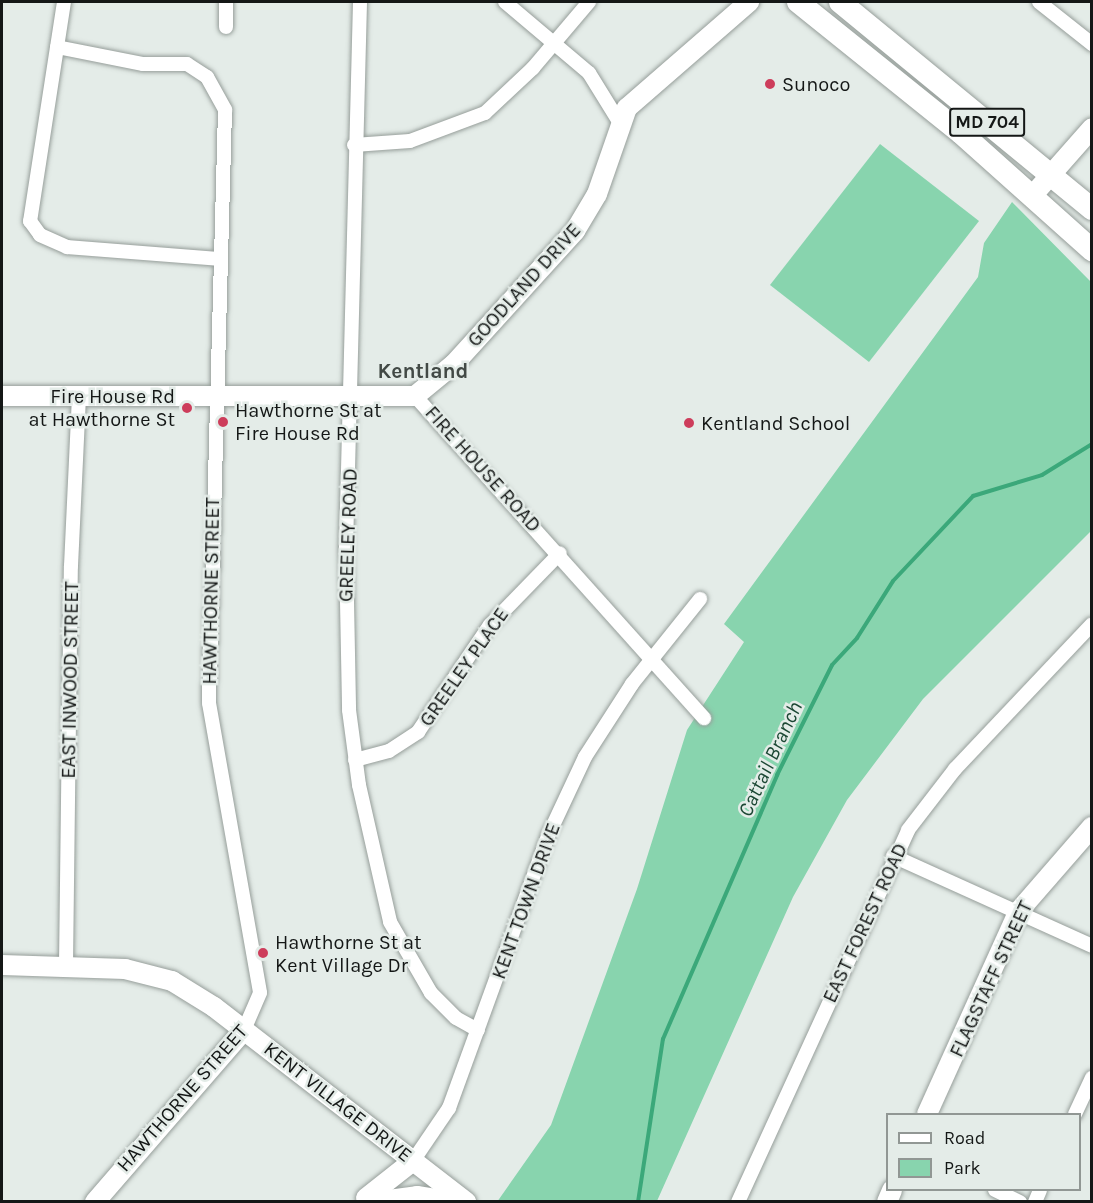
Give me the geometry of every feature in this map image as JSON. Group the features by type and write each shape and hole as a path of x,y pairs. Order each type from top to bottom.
{"main road":[{"name":"MD 704","path":"798,2 1033,195 1092,250"},
{"name":"MD 704","path":"840,2 1092,209"}],"street":[{"path":"64,2 29,202 30,221 40,235 67,246 218,259"},
{"path":"226,2 226,27"},
{"name":"GREELEY ROAD","path":"360,2 354,145 352,398 346,617 355,760 380,888 402,952 444,1007 478,1030"},
{"path":"505,2 556,42 602,89 618,120"},
{"path":"354,145 410,141 456,128 508,94 589,2"},
{"name":"GOODLAND DRIVE","path":"415,396 454,363 575,231 601,184 618,120 652,81 716,35 749,2"},
{"path":"1039,2 1092,45"},
{"name":"HAWTHORNE STREET","path":"57,47 143,64 187,64 219,93 225,110 214,396 210,723 261,993 244,1030 95,1202"},
{"path":"1033,195 1092,128"},
{"name":"EAST INWOOD STREET","path":"66,965 71,566 79,395"},
{"name":"FIRE HOUSE ROAD","path":"2,396 352,398 415,396 560,553 704,718"},
{"name":"GREELEY PLACE","path":"355,760 389,751 418,732 490,625 560,553"},
{"name":"KENT TOWN DRIVE","path":"362,1202 413,1161 449,1108 566,796 608,720 700,599"},
{"name":"EAST FOREST ROAD","path":"738,1202 894,856 955,769 1092,624"},
{"name":"FLAGSTAFF STREET","path":"927,1113 1018,912 1092,827"},
{"path":"894,856 1092,946"},
{"name":"KENT VILLAGE DRIVE","path":"2,965 66,965 125,969 172,981 244,1030 466,1202"},
{"path":"1075,1113 1092,1078"},
{"path":"997,1191 1020,1202"},
{"path":"374,1202 417,1196 454,1202"}],"green space":[{"path":"880,144 979,221 869,362 770,285"},
{"path":"1012,202 1091,282 1091,531 923,699 847,800 793,897 657,1201 497,1202 551,1125 637,889 687,730 744,642 724,624 978,277 984,243"}],"waterway":[{"name":"Cattail Branch","path":"638,1202 663,1039 777,775 832,665 857,638 893,581 973,496 1042,475 1092,444"}],"place":[{"name":"Sunoco","path":"770,84"},
{"name":"Fire House Rd at Hawthorne St","path":"187,408"},
{"name":"Hawthorne St at Fire House Rd","path":"223,422"},
{"name":"Kentland School","path":"689,423"},
{"name":"Hawthorne St at Kent Village Dr","path":"263,953"}],"district":[{"name":"Kentland","path":"423,371"}]}
